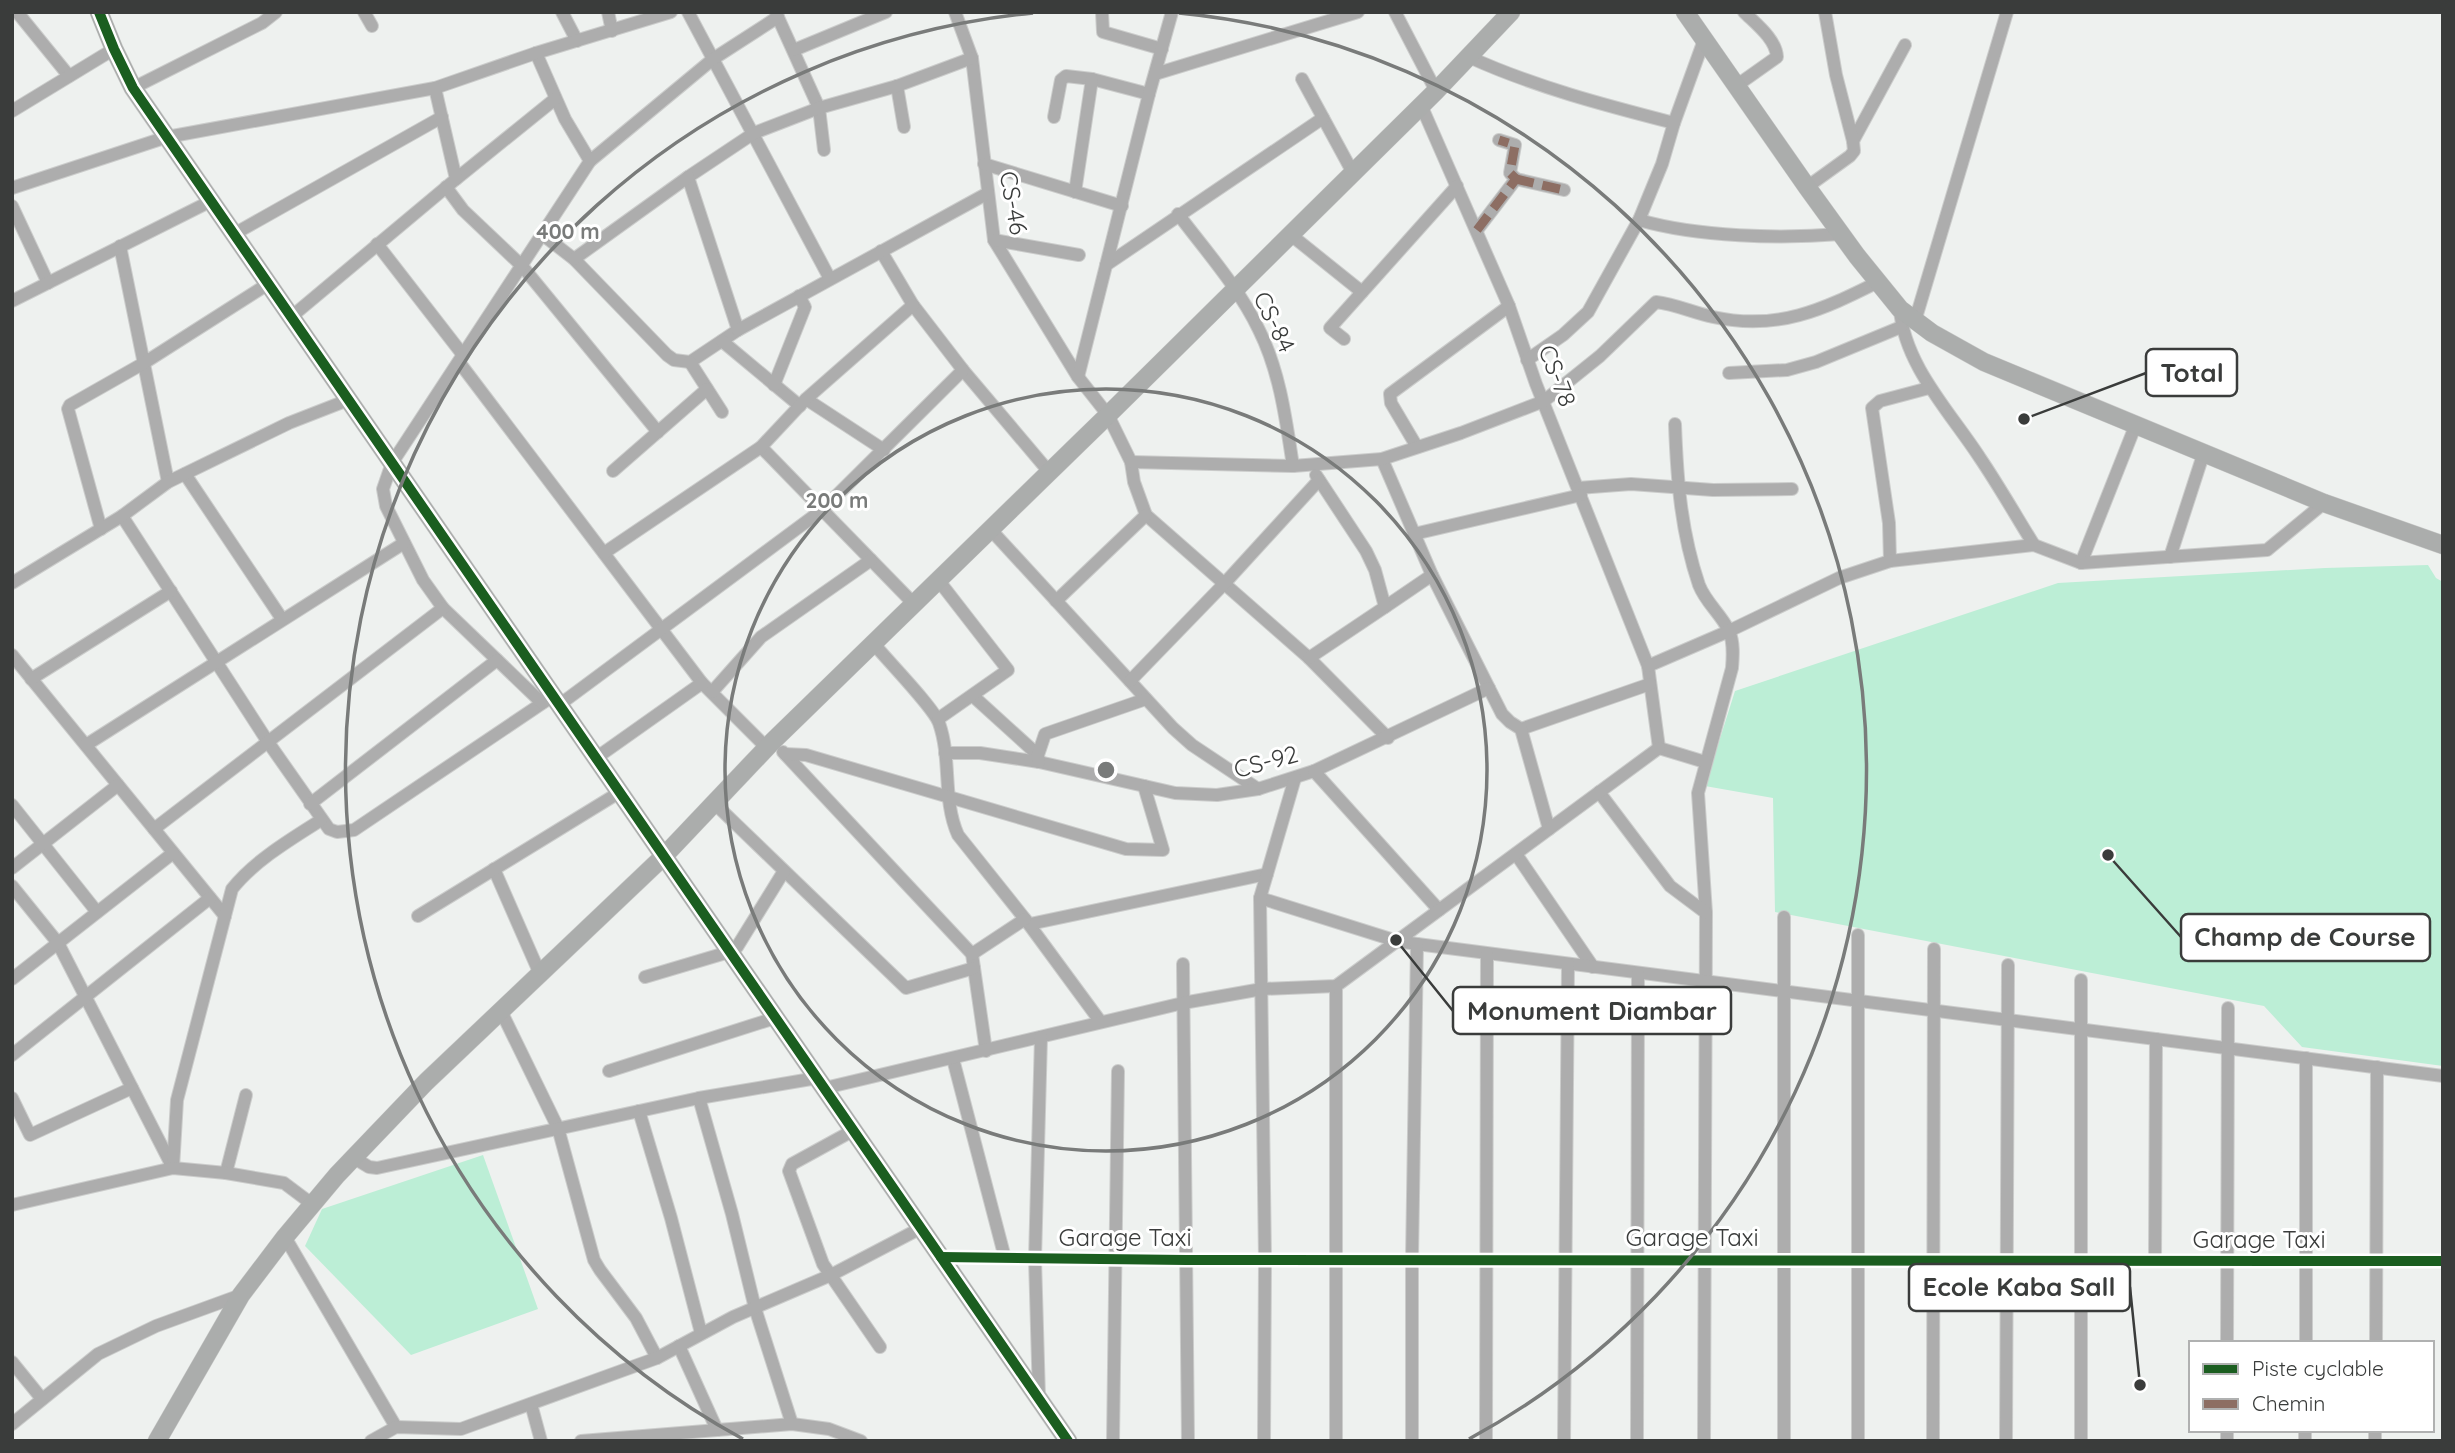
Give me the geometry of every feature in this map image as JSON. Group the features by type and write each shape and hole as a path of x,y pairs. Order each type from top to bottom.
{"main road":[{"path":"99,12 133,88 392,463 551,701 620,792 1068,1441"},
{"path":"157,1441 241,1295 312,1204 426,1082 664,856 714,803 775,748 874,644 1291,235 1511,12"},
{"path":"1688,14 1807,187 1900,309 1908,324 1984,362 2325,503 2443,545"}],"street":[{"path":"17,12 69,76"},
{"path":"133,88 262,23 276,12"},
{"path":"364,12 372,26"},
{"path":"562,12 578,41"},
{"path":"608,12 612,31"},
{"path":"12,188 167,137 435,88 536,53 671,12"},
{"path":"688,12 830,279"},
{"path":"794,50 886,12"},
{"name":"CS-46","path":"955,12 972,58 994,240 1078,377 1108,415 1131,462 1134,482 1146,515"},
{"path":"1102,12 1103,32 1162,49"},
{"path":"1078,377 1172,12"},
{"path":"1155,74 1358,12"},
{"path":"1395,12 1436,90"},
{"path":"1736,86 1777,57 1777,51 1764,31 1744,12"},
{"path":"1807,187 1854,151 1825,12"},
{"path":"2007,12 1908,324 1930,388 1980,458 2034,545"},
{"path":"551,701 497,660 443,608 423,580 386,506 383,489 392,463 590,161 713,60 777,15 819,108 824,150"},
{"path":"1527,360 1563,335 1588,312 1639,220 1662,164 1704,40"},
{"path":"1853,141 1905,45"},
{"path":"12,111 114,49"},
{"path":"536,53 555,99 590,161"},
{"path":"1469,57 1506,74 1549,88 1674,123"},
{"path":"574,259 754,133 819,108 897,86 972,58"},
{"path":"1054,117 1063,77 1092,79 1149,94"},
{"path":"1075,192 1092,79"},
{"path":"1302,79 1353,173"},
{"path":"897,86 904,127"},
{"path":"435,88 451,183 463,210 522,266 658,432"},
{"path":"291,317 555,99"},
{"name":"CS-78","path":"1421,105 1509,306 1527,360 1648,666 1659,748"},
{"path":"233,234 442,117"},
{"path":"1106,265 1323,118"},
{"path":"1499,140 1515,145 1510,173 1516,179 1563,190"},
{"path":"984,164 1122,206"},
{"path":"688,177 738,330"},
{"path":"1477,230 1516,179"},
{"path":"1344,340 1330,328 1457,186"},
{"path":"542,235 574,259 667,355 674,360 690,362 738,330 988,193"},
{"path":"12,301 211,201"},
{"path":"12,206 48,283"},
{"name":"CS-84","path":"1178,214 1235,290 1259,330 1282,391 1293,466"},
{"path":"1639,220 1675,230 1698,232 1812,236 1841,233"},
{"path":"1291,235 1362,292"},
{"path":"994,240 1079,255"},
{"path":"377,244 604,553 707,688 775,748 972,954 986,1051"},
{"path":"120,246 168,482"},
{"path":"881,251 913,305 963,370 1050,473"},
{"path":"1131,462 1310,466 1382,458 1461,433 1544,401 1600,356 1656,302 1714,317 1768,321 1795,318 1827,307 1878,282"},
{"path":"101,529 68,409 73,403 144,363 268,284"},
{"path":"774,385 805,307 799,296"},
{"path":"604,553 761,447 803,403 913,305"},
{"path":"1417,447 1391,403 1390,394 1509,306"},
{"path":"1729,373 1787,370 1838,354 1908,324"},
{"path":"722,341 774,385 884,450"},
{"path":"690,362 722,412"},
{"path":"122,516 321,820 329,829 338,832 354,830 662,630 822,510 963,370"},
{"path":"1890,561 1888,513 1872,408 1880,401 1930,388"},
{"path":"613,471 707,389"},
{"path":"12,583 122,516 168,482 289,423 348,400"},
{"path":"2081,563 2136,424"},
{"path":"1675,425 1677,486 1684,535 1700,588 1729,631 1733,648 1732,668 1705,762 1699,793 1706,912 1704,1441"},
{"path":"761,447 915,605"},
{"path":"2170,557 2204,452"},
{"path":"1382,458 1432,575 1489,688 1502,713 1521,729 1549,829"},
{"path":"1310,466 1366,551 1375,570 1385,607"},
{"path":"185,474 282,619"},
{"path":"1130,681 1319,480"},
{"path":"1414,534 1615,484 1713,490 1792,489"},
{"path":"1648,666 1729,631 1839,578 1890,561 2034,545 2081,563 2267,550 2325,503"},
{"path":"1056,601 1146,515 1309,658 1388,738"},
{"path":"991,530 1192,746 1258,789"},
{"path":"86,745 404,543"},
{"path":"596,758 707,688 761,637 871,560"},
{"path":"1309,658 1432,575"},
{"path":"938,719 1008,670 939,581"},
{"path":"32,679 171,591"},
{"path":"154,829 443,608"},
{"path":"874,644 938,719 945,753 947,797 951,820 958,835 1027,921 1100,1021"},
{"path":"12,655 225,916"},
{"path":"310,804 497,660"},
{"path":"1521,729 1650,684"},
{"name":"CS-92","path":"945,753 1038,758 1144,786 1200,795 1258,789 1314,771 1489,688"},
{"path":"973,696 1038,758 1045,734 1146,699"},
{"path":"775,748 1126,849 1163,850 1144,786"},
{"path":"354,1158 369,1167 377,1168 699,1098 821,1083 953,1059 1100,1021 1183,1003 1262,989 1336,986 1659,748 1705,762"},
{"path":"1314,771 1439,910"},
{"path":"1264,1441 1265,1260 1260,898 1295,778"},
{"path":"12,868 118,785"},
{"path":"418,916 620,792"},
{"path":"1599,792 1670,886 1706,912"},
{"path":"714,803 906,988 974,968"},
{"path":"12,805 97,912"},
{"path":"173,1168 177,1100 232,890 239,881 288,841 321,820"},
{"path":"12,979 173,853"},
{"path":"1516,853 1593,967"},
{"path":"494,869 540,974"},
{"path":"645,977 729,952 737,947 784,871"},
{"path":"972,954 1027,921 1267,874"},
{"path":"12,886 58,943 173,1168"},
{"path":"12,1055 210,898"},
{"path":"1260,898 1397,941 2443,1076"},
{"path":"1784,917 1784,1441"},
{"path":"1858,934 1858,1441"},
{"path":"1412,1441 1417,944"},
{"path":"1933,1441 1934,949"},
{"path":"1486,1441 1487,954"},
{"path":"1183,964 1188,1441"},
{"path":"1564,1441 1568,964"},
{"path":"2006,1441 2008,965"},
{"path":"1637,973 1637,1441"},
{"path":"2081,980 2081,1441"},
{"path":"1336,986 1336,1441"},
{"path":"2227,1341 2228,1009"},
{"path":"501,1011 558,1128 594,1260 636,1318 657,1358"},
{"path":"609,1072 775,1017"},
{"path":"1039,1399 1035,1259 1041,1037"},
{"path":"2155,1261 2156,1039"},
{"path":"2306,1058 2306,1341"},
{"path":"953,1059 1004,1258"},
{"path":"2376,1341 2377,1067"},
{"path":"1113,1441 1118,1071"},
{"path":"12,1098 30,1135 132,1087"},
{"path":"226,1173 246,1095"},
{"path":"699,1098 755,1308 792,1424"},
{"path":"639,1111 679,1245 701,1333"},
{"path":"854,1130 792,1164 789,1171 818,1252 880,1347"},
{"path":"12,1205 173,1168 226,1173 284,1183 312,1204"},
{"path":"379,1439 396,1427 461,1429 657,1358 701,1333 831,1275 920,1227"},
{"path":"285,1237 396,1427"},
{"name":"Garage Taxi","path":"941,1257 1186,1260 2443,1261"},
{"path":"12,1424 98,1354 156,1326 241,1295"},
{"path":"679,1346 717,1430"},
{"path":"12,1362 42,1399"},
{"path":"531,1404 541,1441"},
{"path":"581,1441 684,1437 717,1430 792,1424 829,1429 861,1441"},
{"path":"461,1429 468,1441"}],"green space":[{"path":"2428,565 2436,578 2443,582 2443,1066 2302,1047 2264,1006 1775,912 1773,798 1705,786 1735,691 2058,583"},
{"path":"483,1155 538,1309 411,1355 305,1246 322,1209"}],"marked path":[{"path":"1477,230 1516,179 1510,173 1515,145 1499,140"},
{"path":"1516,179 1564,190"}],"cycle path":[{"path":"99,12 133,88 1068,1441"},
{"path":"941,1257 1186,1260 2443,1261"}],"place":[{"name":"Total","path":"2024,419"},
{"name":"Champ de Course","path":"2108,855"},
{"name":"Monument Diambar","path":"1396,940"},
{"name":"Ecole Kaba Sall","path":"2140,1385"}]}
